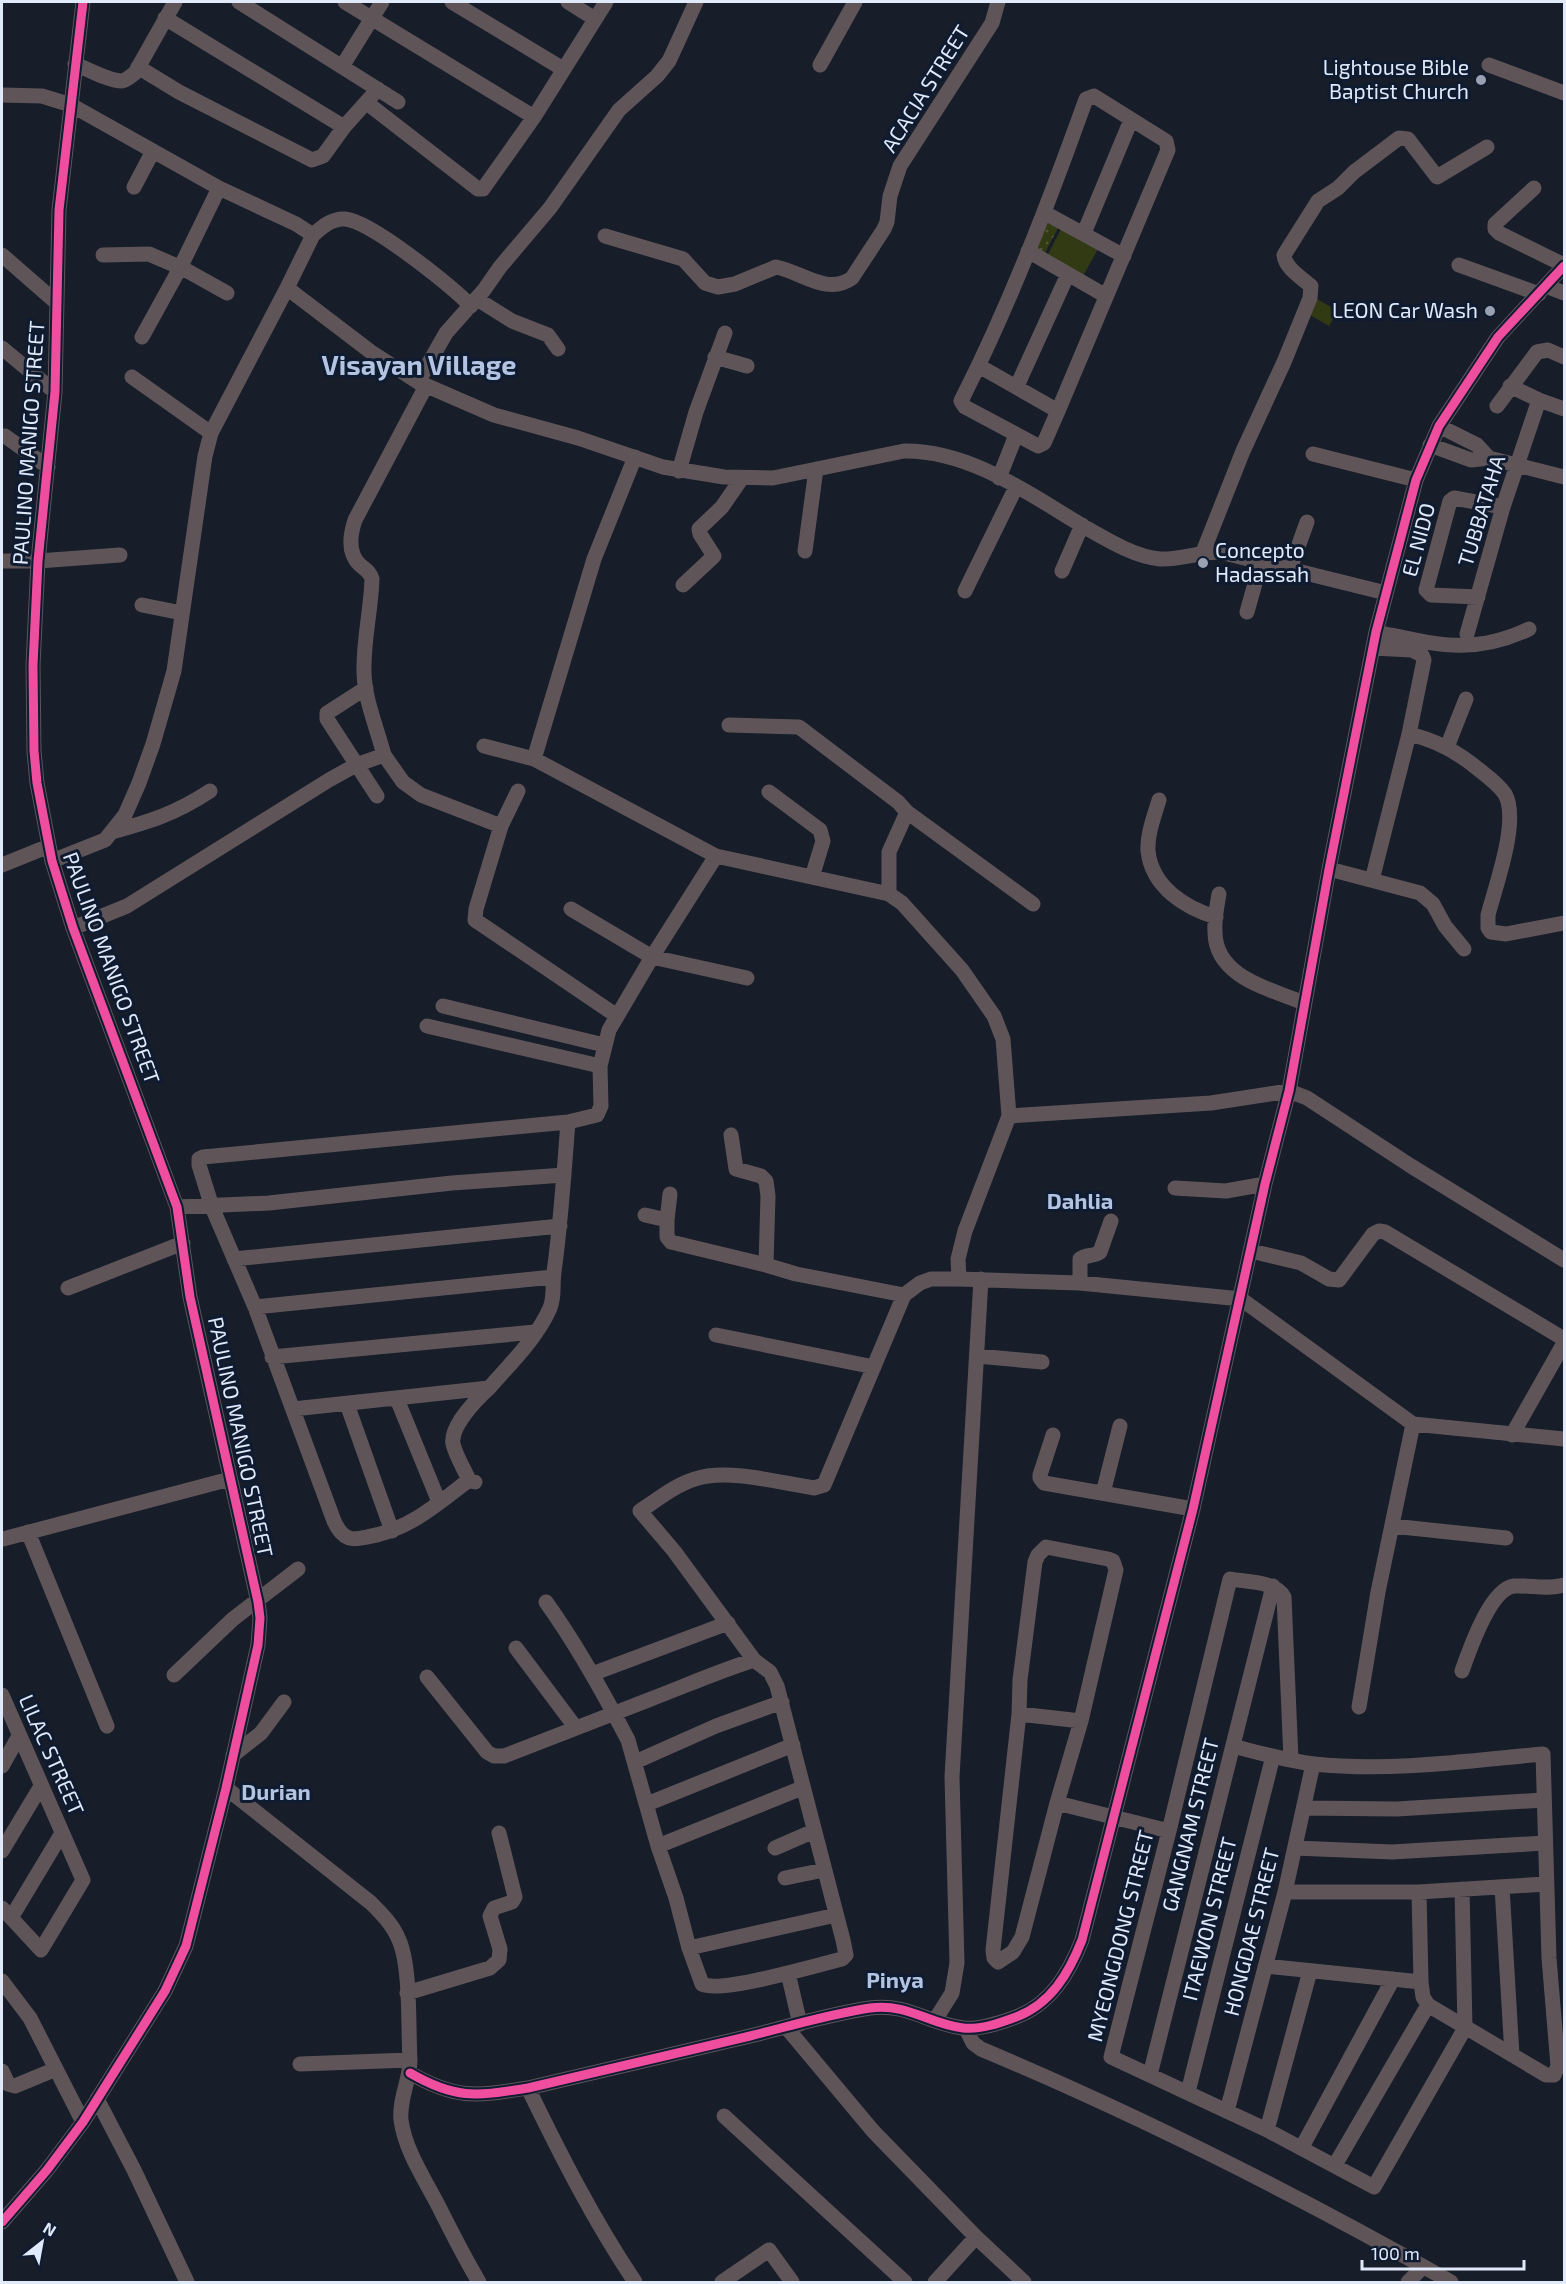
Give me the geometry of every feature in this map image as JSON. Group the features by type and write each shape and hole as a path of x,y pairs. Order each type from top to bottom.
{"street":[{"name":"PAULINO MANIGO STREET","path":"2,2222 47,2170 83,2122 160,2000 186,1946 234,1755 258,1645 260,1618 190,1297 177,1207 73,928 52,861 37,783 33,665 38,561 55,392 59,210 83,2"},
{"path":"75,64 121,81 131,76 175,2"},
{"path":"239,2 343,65 398,102"},
{"path":"345,2 534,117"},
{"path":"343,65 382,2"},
{"path":"452,2 563,69"},
{"path":"568,2 595,19"},
{"path":"367,103 478,189 486,187 534,117 606,2"},
{"path":"501,826 421,795 403,782 384,755 364,674 365,635 372,579 370,573 353,556 351,533 355,520 446,333 550,208 619,111 657,76 669,61 696,2"},
{"path":"820,64 855,2"},
{"name":"ACACIA STREET","path":"605,236 683,260 705,283 718,287 735,284 776,267 828,285 847,282 852,278 884,229 890,196 900,166 992,23 998,2"},
{"path":"165,18 344,127"},
{"path":"1489,65 1564,93"},
{"path":"138,67 179,92 312,160 322,156 378,89"},
{"path":"2,95 42,96 71,105 219,188 296,224 312,235"},
{"path":"1094,96 1166,141 1168,150 1058,411 1041,445 1017,435 961,403 1045,213 1088,97 1094,96"},
{"path":"1084,233 1131,120"},
{"path":"1203,552 1243,451 1284,362 1310,298 1311,286 1287,265 1284,255 1312,209 1354,172 1399,138 1408,139 1437,177 1487,147"},
{"path":"134,187 153,151"},
{"path":"142,337 180,268 219,188"},
{"path":"300,2064 410,2067 432,2086 467,2095 487,2094 528,2088 869,2008 886,2007 916,2012 966,2029 987,2026 1018,2017 1041,2003 1059,1987 1072,1966 1082,1940 1193,1509 1289,1091 1329,869 1376,633 1416,480 1439,426 1498,337 1564,265 1495,229 1495,224 1502,216 1534,189"},
{"path":"1045,213 1124,256"},
{"path":"52,861 105,840 125,815 153,744 174,671 210,433 287,288 312,235 332,221 341,218 356,222 397,246 474,302 512,321 548,335 558,349"},
{"path":"1028,251 1107,296"},
{"path":"103,255 149,254 227,293"},
{"path":"2,255 57,303"},
{"path":"1458,265 1564,294"},
{"path":"1017,387 1068,274"},
{"path":"287,288 371,352 422,384 494,415 578,438 679,471 742,478 773,478 904,451 924,451 954,457 999,478 1127,548 1161,559 1203,552 1220,552 1386,593"},
{"path":"679,471 715,357 725,333"},
{"path":"2,348 55,392"},
{"path":"1497,406 1537,352 1548,351 1564,357"},
{"path":"715,357 747,366"},
{"path":"979,366 1058,411"},
{"path":"132,377 210,433"},
{"path":"1510,386 1564,409"},
{"name":"TUBBATAHA","path":"1467,634 1503,507 1539,400"},
{"path":"1439,426 1477,445 1489,458"},
{"path":"999,478 1017,435"},
{"path":"5,436 48,467"},
{"path":"1431,445 1471,460 1489,458 1564,477"},
{"path":"1313,454 1416,480"},
{"path":"534,759 594,559 634,457"},
{"path":"805,551 816,469"},
{"path":"683,585 714,556 699,529 722,507 742,478"},
{"path":"965,591 1016,487"},
{"name":"EL NIDO","path":"1478,597 1431,595 1426,590 1450,501 1454,498 1503,507"},
{"path":"1290,569 1307,522"},
{"path":"1062,571 1082,525"},
{"path":"2,561 38,561 120,555"},
{"path":"1246,612 1261,561"},
{"path":"142,605 182,613"},
{"path":"1376,633 1458,647 1496,642 1529,629"},
{"path":"1372,880 1424,665 1422,655 1412,650 1373,648"},
{"path":"366,687 327,712 327,719 377,796"},
{"path":"1447,747 1466,699"},
{"path":"729,725 796,726 803,729 898,802 907,812 1032,903"},
{"path":"1409,734 1447,747 1475,766 1499,786 1509,805 1507,837 1488,915 1488,928 1491,932 1506,934 1564,923"},
{"path":"484,746 534,759 716,856 889,894 902,903 962,970 994,1016 1003,1039 1010,1116 965,1231 958,1259 959,1279"},
{"path":"73,928 127,906 329,780 356,765 384,755"},
{"path":"112,832 162,818 189,805 210,791"},
{"path":"518,791 501,826 476,909 475,920 617,1016"},
{"path":"769,792 820,830 823,835 812,877"},
{"path":"1159,800 1148,844 1152,865 1173,897 1199,912 1216,917"},
{"path":"889,894 889,852 907,812"},
{"path":"2,865 49,846"},
{"path":"568,1122 560,1226 553,1277 554,1297 536,1332 471,1406 454,1433 453,1443 472,1481 439,1502 420,1518 392,1531 350,1539 341,1533 334,1521 255,1308 212,1207 198,1162 203,1157 568,1122 592,1117 600,1110 600,1066 604,1045 617,1016 716,856"},
{"path":"1329,869 1411,890 1427,898 1433,904 1445,926 1464,949"},
{"path":"1219,894 1214,933 1227,965 1253,983 1304,1003"},
{"path":"571,909 652,957 747,978"},
{"path":"442,1006 604,1045"},
{"path":"427,1026 600,1066"},
{"path":"1010,1116 1211,1103 1289,1091 1307,1098 1411,1166 1564,1260"},
{"path":"731,1135 736,1169 761,1176 766,1181 768,1196 766,1265"},
{"path":"177,1207 269,1203 452,1183 564,1175"},
{"path":"1175,1188 1226,1191 1266,1184"},
{"path":"670,1194 667,1237 671,1242 796,1274 904,1296"},
{"path":"645,1215 667,1220"},
{"path":"1080,1283 1080,1259 1100,1252 1111,1221"},
{"path":"234,1259 560,1226"},
{"path":"1251,1251 1301,1263 1329,1279 1339,1280 1372,1234 1379,1231 1385,1232 1564,1341 1512,1435"},
{"path":"68,1288 183,1243"},
{"path":"255,1308 553,1277"},
{"path":"546,1602 577,1645 628,1740 698,1978 702,1984 709,1987 788,1973 845,1957 843,1940 802,1788 782,1702 773,1677 763,1665 754,1660 674,1551 639,1511 684,1483 711,1476 731,1476 820,1487 830,1476 904,1296 920,1283 931,1280 959,1279 1080,1283 1241,1299 1413,1424 1512,1435 1564,1438"},
{"path":"935,2020 952,1993 957,1964 952,1777 981,1280"},
{"path":"272,1357 536,1332"},
{"path":"716,1335 874,1367"},
{"path":"977,1356 1042,1362"},
{"path":"292,1409 489,1388"},
{"path":"397,1399 439,1502"},
{"path":"347,1404 392,1531"},
{"path":"1359,1707 1378,1592 1413,1424"},
{"path":"1103,1493 1120,1426"},
{"path":"1053,1435 1040,1475 1041,1481 1193,1509"},
{"path":"3,1539 230,1479"},
{"path":"1392,1526 1506,1538"},
{"path":"28,1532 107,1726"},
{"path":"1046,1547 1113,1561 1116,1570 1081,1722 1022,1937 1013,1952 998,1962 994,1958 993,1950 1019,1714 1020,1680 1035,1562 1038,1555 1046,1547"},
{"path":"174,1676 233,1619 298,1569"},
{"name":"MYEONGDONG STREET","path":"1273,1586 1230,1579 1112,2057 1302,2147 1374,2187 1465,2028"},
{"path":"1462,1671 1474,1636 1504,1591 1513,1586 1554,1588 1564,1585"},
{"path":"1273,1586 1282,1592 1284,1597 1291,1759"},
{"name":"GANGNAM STREET","path":"1150,2075 1273,1586"},
{"path":"592,1674 728,1623"},
{"path":"516,1648 576,1728"},
{"path":"427,1677 488,1752 494,1756 504,1756 754,1660"},
{"name":"LILAC STREET","path":"2,1695 83,1880 41,1950 6,1913 62,1833"},
{"path":"234,1755 261,1733 284,1702"},
{"path":"635,1762 716,1726 782,1702"},
{"path":"1019,1714 1081,1722"},
{"path":"2,1766 19,1736"},
{"path":"647,1804 793,1745"},
{"path":"1233,1746 1313,1764 1407,1767 1543,1754 1550,1968 1558,2066 1554,2075 1546,2075 1428,2005 1423,1997 1420,1982 1419,1892"},
{"name":"ITAEWON STREET","path":"1188,2092 1273,1756"},
{"name":"HONGDAE STREET","path":"1227,2111 1285,1892 1313,1764"},
{"path":"2,1851 41,1786"},
{"path":"226,1788 371,1903 387,1919 399,1939 405,1957 410,2067 402,2106 404,2136 479,2283"},
{"path":"658,1846 802,1788"},
{"path":"1304,1808 1397,1809 1544,1800"},
{"path":"1057,1803 1169,1831"},
{"path":"775,1848 814,1831"},
{"path":"407,1993 490,1968 499,1960 500,1949 490,1916 494,1908 512,1902 515,1897 498,1833"},
{"path":"1295,1848 1392,1852 1545,1843"},
{"path":"785,1878 824,1870"},
{"path":"1285,1892 1419,1892 1546,1884"},
{"path":"1502,1887 1512,2055"},
{"path":"1462,1889 1465,2028"},
{"path":"689,1948 836,1915"},
{"path":"1265,1966 1420,1982"},
{"path":"1267,2130 1310,1971"},
{"path":"788,1973 793,2025 873,2131 1024,2283"},
{"path":"1302,2147 1393,1980"},
{"path":"2,1981 30,2018 83,2122"},
{"path":"1335,2165 1428,2005"},
{"path":"966,2029 973,2043 981,2049 1158,2129 1268,2182 1451,2283"},
{"path":"2,2072 8,2084 15,2086 56,2069"},
{"path":"528,2088 554,2143 635,2283"},
{"path":"97,2099 134,2170 187,2283"},
{"path":"724,2116 905,2283"},
{"path":"935,2283 976,2236"},
{"path":"722,2283 769,2250 792,2283"},
{"path":"1408,2283 1423,2267"}],"green space":[{"path":"1046,222 1058,228 1044,255 1033,249"},
{"path":"1061,229 1098,249 1083,276 1047,256"},
{"path":"1317,299 1338,311 1329,326 1308,314"}],"cycle path":[{"path":"2,2222 47,2170 83,2122 165,1991 186,1946 226,1788 258,1645 260,1618 190,1297 177,1207 73,928 52,861 37,783 34,751 33,665 38,561 55,392 59,210 83,2"},
{"path":"410,2073 426,2082 454,2092 480,2094 510,2091 870,2008 896,2008 951,2026 983,2027 1003,2022 1028,2011 1049,1996 1065,1975 1082,1940 1193,1509 1265,1184 1289,1091 1329,869 1376,632 1416,480 1439,426 1498,337 1564,266"}],"place":[{"name":"Lightouse Bible Baptist Church","path":"1481,80"},
{"name":"LEON Car Wash","path":"1490,311"},
{"name":"Concepto Hadassah","path":"1203,563"}],"district":[{"name":"Visayan Village","path":"419,366"},
{"name":"Dahlia","path":"1080,1201"},
{"name":"Durian","path":"276,1792"},
{"name":"Pinya","path":"895,1980"}]}
